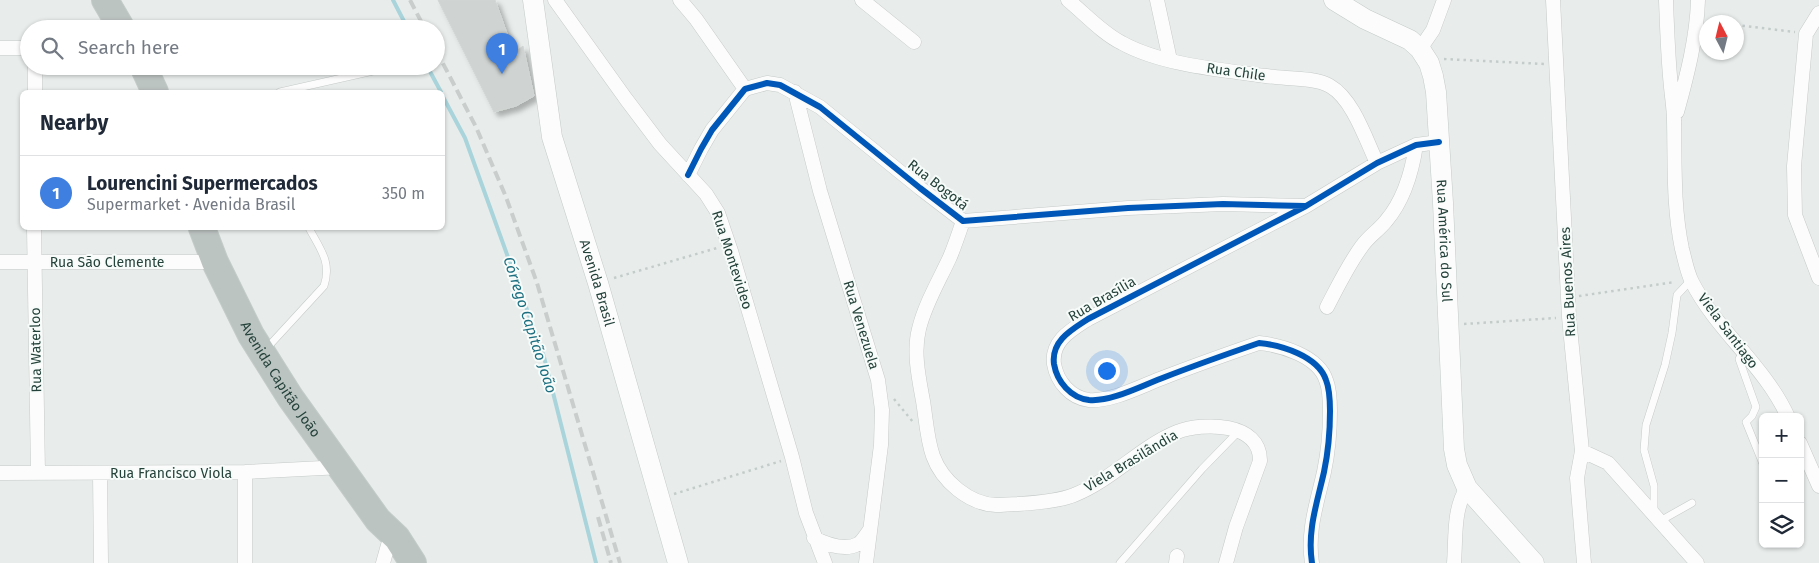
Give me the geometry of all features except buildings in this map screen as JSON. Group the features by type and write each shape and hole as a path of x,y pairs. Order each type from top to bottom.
{"highway":[{"path":"105,0 117,20"},
{"path":"147,75 154,90"},
{"name":"Avenida Capitão João","path":"203,230 215,262 251,335 290,397 342,467 378,520 392,552 413,563"}],"street":[{"name":"Avenida Brasil","path":"536,0 552,137 598,283 661,498 678,563"},
{"name":"Rua Montevideo","path":"555,0 631,107 660,144 712,202 729,244 814,538 824,563"},
{"path":"680,0 696,19 745,89 712,130 688,175"},
{"path":"862,0 914,42"},
{"name":"Rua Chile","path":"1068,0 1120,43 1138,50 1196,66 1307,80 1329,85 1340,93 1353,111 1377,163"},
{"path":"1157,0 1170,60"},
{"path":"1334,0 1365,19 1410,40 1423,54 1444,0"},
{"name":"Rua Buenos Aires","path":"1553,0 1569,317 1582,451 1577,478 1584,563"},
{"name":"Viela Santiago","path":"1666,0 1674,120 1675,200 1679,235 1691,280 1720,325 1770,386 1786,413"},
{"name":"Viela Santiago","path":"1674,120 1685,83 1698,0"},
{"path":"1819,13 1806,34 1794,166 1795,215 1819,278"},
{"path":"0,48 20,48"},
{"name":"Rua América do Sul","path":"1423,54 1433,76 1436,92 1454,449 1457,465 1467,488 1534,563"},
{"path":"35,75 35,90"},
{"name":"Rua Bogotá","path":"745,89 767,83 780,85 820,107 963,221 1138,208 1223,204 1306,206"},
{"name":"Rua Venezuela","path":"795,92 820,191 878,380 882,410 881,445 866,563"},
{"name":"Rua Brasília","path":"1312,563 1310,531 1324,471 1330,422 1330,398 1326,379 1315,365 1300,354 1276,345 1258,343 1116,396 1090,400 1072,395 1062,384 1054,367 1053,355 1056,345 1088,318 1306,206 1377,163 1416,145 1440,142"},
{"path":"1327,307 1358,252 1374,232 1386,221 1401,197 1413,165 1416,145"},
{"name":"Viela Brasilândia","path":"963,221 950,256 933,291 919,329 917,343 920,389 934,458 943,474 954,487 976,500 994,505 1034,503 1058,499 1073,496 1100,481 1149,448 1178,432 1210,427 1239,431"},
{"name":"Rua Waterloo","path":"34,230 38,473"},
{"name":"Rua São Clemente","path":"0,262 215,262"},
{"path":"1226,563 1236,527 1260,461 1258,446 1252,439 1239,431"},
{"path":"1582,451 1608,463 1697,563"},
{"path":"1804,452 1819,486"},
{"name":"Rua Francisco Viola","path":"0,473 245,472 342,467"},
{"path":"245,472 245,563"},
{"path":"100,473 101,563"},
{"path":"1454,563 1458,511 1461,498 1467,488"},
{"path":"814,538 828,544 843,547 859,544 870,531"}],"lane":[{"path":"289,90 355,75"},
{"path":"263,353 324,286 328,275 326,260 310,230"},
{"path":"1691,280 1677,294 1672,333 1665,365 1646,426 1644,450 1654,486 1657,518 1692,502"},
{"path":"1743,352 1738,359 1756,407 1752,416 1746,422 1761,458"},
{"path":"1120,563 1202,469 1239,431"}],"path":[{"path":"1744,26 1806,34"},
{"path":"1423,54 1557,65"},
{"path":"598,283 729,244"},
{"path":"1568,298 1691,280"},
{"path":"1468,324 1569,317"},
{"path":"878,380 917,429"},
{"path":"661,498 792,457"}],"waterway":[{"name":"Córrego Capitão João","path":"393,0 403,20"},
{"name":"Córrego Capitão João","path":"432,75 440,90"},
{"name":"Córrego Capitão João","path":"445,101 465,138 544,357 596,563"}],"railway":[{"path":"410,0 420,20"},
{"path":"445,67 476,127 506,197 537,283 620,563"},
{"path":"598,517 611,563"}],"cycle path":[{"path":"688,175 712,130 745,89 767,83 780,85 820,107 963,221 1128,208 1223,204 1305,206"},
{"path":"1312,563 1312,528 1329,442 1330,419 1330,396 1326,380 1315,364 1288,349 1259,343 1117,396 1089,400 1076,396 1066,388 1058,377 1054,364 1056,349 1063,337 1088,319 1306,206 1377,163 1416,145 1439,142"}],"place":[{"name":"Lourencini Supermercados","path":"502,74"}]}
